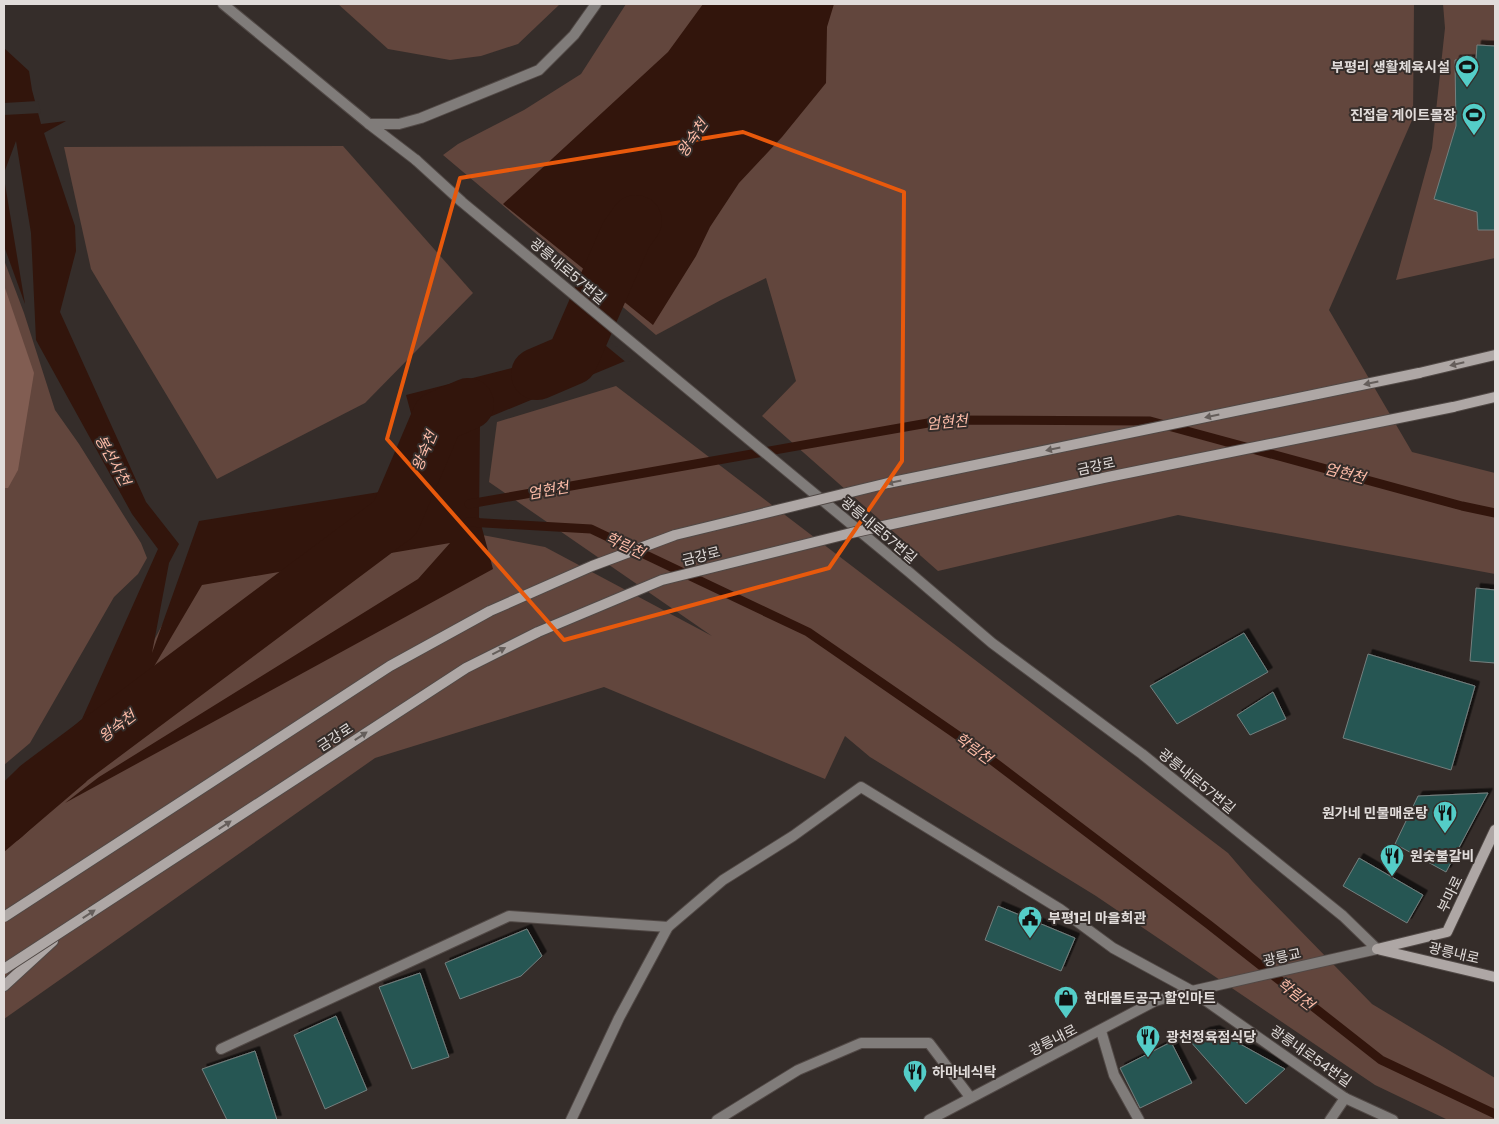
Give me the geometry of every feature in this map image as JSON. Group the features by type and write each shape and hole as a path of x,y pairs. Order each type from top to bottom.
{"main road":[{"name":"금강로","path":"4,917 390,666 490,611 592,566 675,535 888,483 1419,373 1495,355"},
{"name":"금강로","path":"4,969 466,668 538,632 662,580 860,531 1108,477 1495,397"},
{"name":"부마로","path":"1377,949 1447,932 1495,830"},
{"path":"4,986 66,928"},
{"name":"광릉내로","path":"1377,949 1495,977"}],"street":[{"name":"광릉내로57번길","path":"223,4 369,124 416,160 462,202 992,643 1142,754 1336,910 1377,949"},
{"path":"369,124 399,124 421,118 539,70 574,36 596,4"},
{"name":"광릉내로54번길","path":"668,927 723,880 793,836 861,787 1060,909 1113,948 1192,991 1345,1098 1393,1120"},
{"path":"221,1049 509,916 668,927 619,1018 571,1120"},
{"name":"광릉교","path":"1192,991 1377,949"},
{"name":"광릉내로","path":"929,1120 1155,1001 1192,991"},
{"path":"1100,1031 1114,1075 1139,1120"},
{"path":"717,1120 798,1070 861,1043 929,1043 970,1097"},
{"path":"1330,1120 1345,1098"}],"highlighted area":[{"path":"743,132 904,192 902,461 829,568 564,640 387,439 460,178"}],"shaded area":[{"path":"338,4 560,4 518,44 481,56 450,60 388,49"},
{"path":"626,4 1414,4 1413,118 1329,310 1412,452 1495,473 1495,574 1178,515 938,571 762,416 796,381 766,278 656,335 443,155 458,144 524,110 581,74"},
{"name":"부평리 생활체육시설","path":"1443,4 1495,4 1495,258 1396,280 1432,148 1445,28"},
{"path":"343,146 473,293 365,403 217,479 91,269 64,147"},
{"path":"4,260 24,313 55,410 79,444 141,543 147,558 138,574 114,597 30,743 4,765"},
{"path":"4,285 34,373 18,470 8,488 4,488"},
{"path":"616,386 1228,853 1252,881 1372,1004 1495,1078 1495,1120 1448,1120 1375,1085 1096,896 870,757 845,736 825,779 604,687 375,758 4,1019 4,808 112,719 191,571 456,530 545,547 712,636 489,482 497,422"}],"water":[{"path":"703,4 834,4 827,27 826,83 782,137 739,183 710,227 696,256 653,325 503,204 668,52"},
{"name":"봉선사천","path":"4,48 29,71 41,124 66,121 44,133 75,226 76,251 60,312 146,502 179,544 169,563 152,653 199,521 392,490 425,465 406,395 516,367 581,323 630,359 480,421 479,517 493,569 65,803 99,777 418,579 450,543 202,585 86,782 4,852 4,782 36,759 82,719 158,549 132,514 36,340 31,233 16,141 4,173"},
{"path":"4,178 25,304 4,246"}],"pier":[{"path":"38,101 41,113 4,115 4,103"},
{"path":"580,320 631,357 632,360 627,363 577,322"}],"building":[{"name":"진접읍 게이트볼장","path":"1477,45 1495,46 1495,230 1478,230 1477,212 1434,199 1456,126 1455,60 1476,59"},
{"path":"1476,588 1495,590 1495,663 1470,661"},
{"path":"1244,633 1268,672 1177,724 1150,686"},
{"path":"1368,654 1475,686 1451,770 1343,738"},
{"path":"1273,692 1286,719 1250,735 1237,715"},
{"path":"1488,793 1446,872 1395,844 1418,796"},
{"path":"1359,858 1423,895 1407,923 1343,886"},
{"name":"부평1리 마을회관","path":"998,906 1075,938 1061,971 985,940"},
{"path":"527,929 542,956 521,976 460,999 445,963"},
{"path":"420,973 449,1057 412,1069 379,987"},
{"path":"336,1016 367,1090 325,1109 294,1035"},
{"path":"1215,1030 1285,1069 1246,1104 1189,1040 1205,1032"},
{"path":"1171,1042 1192,1083 1140,1108 1120,1068"},
{"path":"255,1051 277,1120 227,1120 202,1069"}],"waterway":[{"name":"왕숙천","path":"537,374 572,359 626,235 636,221"},
{"name":"왕숙천","path":"4,818 38,785 395,518 438,417 468,404"},
{"name":"엄현천","path":"469,504 945,420 1150,421 1462,506 1495,513"},
{"name":"학림천","path":"468,522 591,529 808,632 973,746 1208,924 1381,1060 1495,1114"}],"place":[{"name":"부평리 생활체육시설","path":"1467,88"},
{"name":"진접읍 게이트볼장","path":"1474,136"},
{"name":"원가네 민물매운탕","path":"1445,834"},
{"name":"원숯불갈비","path":"1392,877"},
{"name":"부평1리 마을회관","path":"1030,939"},
{"name":"현대볼트공구 할인마트","path":"1066,1019"},
{"name":"광천정육점식당","path":"1148,1058"},
{"name":"하마네식탁","path":"915,1093"}]}
